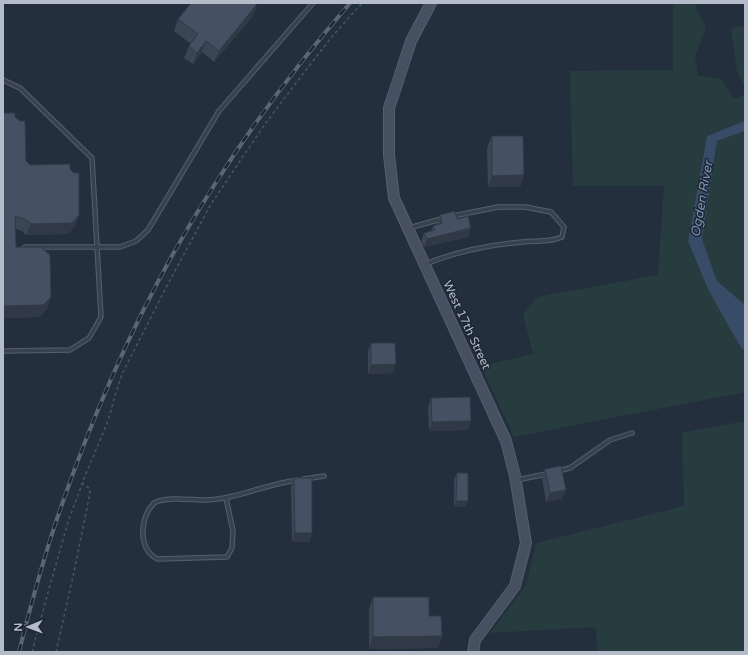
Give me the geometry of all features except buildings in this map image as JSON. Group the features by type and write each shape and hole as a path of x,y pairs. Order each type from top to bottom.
{"street":[{"name":"West 17th Street","path":"431,3 411,41 389,108 389,155 394,198 506,441 516,480 526,543 515,586 475,640 472,652"}],"lane":[{"path":"25,247 120,247 136,241 148,230 219,111 313,3"},
{"path":"3,80 20,88 92,158 101,317 89,338 70,350 3,351"},
{"path":"424,265 460,252 495,245 524,241 554,240 562,237 564,227 552,212 525,207 498,206 451,216"},
{"path":"408,228 444,218"},
{"path":"555,472 570,468 610,440 632,433"},
{"path":"516,480 548,473"},
{"path":"226,498 233,531 232,548 227,556 157,559 149,552 143,541 143,529 146,514 154,503 166,499 206,500 226,498 266,486 324,476"}],"path":[{"path":"32,652 68,522 111,411 122,374 211,204 265,124 330,39 362,3"},
{"path":"56,652 89,498 90,489 82,483"}],"green space":[{"path":"673,3 694,3 706,28 695,56 698,75 721,79 734,99 745,94 745,121 707,136 688,241 740,348 745,350 745,392 514,437 481,366 533,354 523,314 537,297 658,275 664,186 573,186 570,71 673,70"},
{"path":"745,26 745,86 737,72 731,28"},
{"path":"745,131 745,305 717,281 702,239 717,141"},
{"path":"745,421 745,652 597,652 596,627 490,633 526,585 536,543 684,506 682,433"}],"water":[{"name":"Ogden River","path":"745,121 745,131 717,141 702,239 717,281 745,305 745,350 741,348 708,289 688,241 707,136"}],"railway":[{"path":"19,652 49,545 75,468 91,426 127,344 147,303 190,225 245,139 295,70 350,3"}]}
